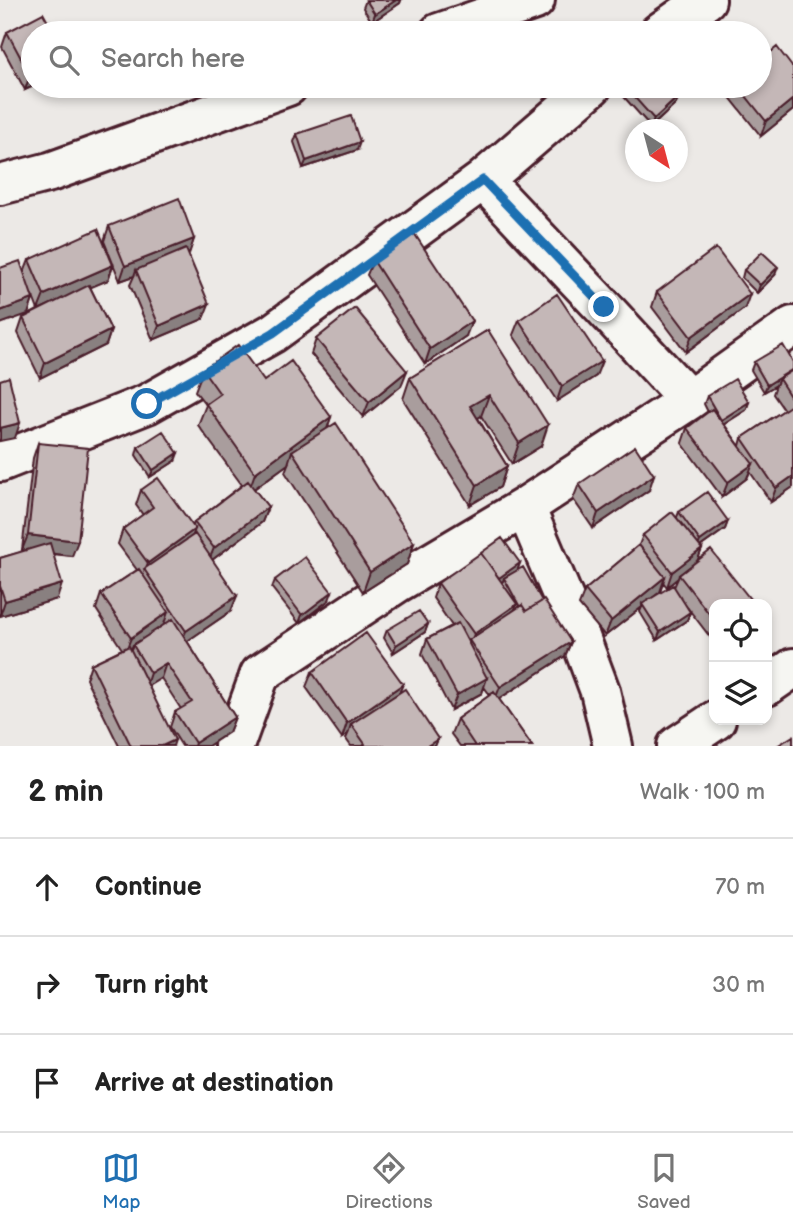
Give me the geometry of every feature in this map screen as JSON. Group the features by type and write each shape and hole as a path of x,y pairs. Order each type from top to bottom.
{"street":[{"path":"474,21 535,0"},
{"path":"676,21 706,0"},
{"path":"0,185 50,172 255,98"},
{"path":"0,462 147,404 273,333 483,180 578,98"},
{"path":"483,180 689,400"},
{"path":"234,746 260,674 397,583 526,507 689,400 793,326"},
{"path":"526,507 600,691 612,746"},
{"path":"772,683 793,668"},
{"path":"677,746 709,725"}],"building":[{"path":"366,0 396,0 375,14"},
{"path":"43,13 47,21 28,21"},
{"path":"21,25 21,58 7,32"},
{"path":"777,47 793,68 793,99 766,121 748,98 772,98 772,51"},
{"path":"635,98 677,98 654,119"},
{"path":"351,116 360,142 306,161 297,134"},
{"path":"179,198 194,239 125,266 109,226"},
{"path":"98,229 113,265 44,295 29,260"},
{"path":"414,233 472,321 430,349 373,260"},
{"path":"716,248 750,294 691,337 657,292"},
{"path":"186,249 209,304 159,326 136,270"},
{"path":"762,252 778,267 760,285 744,270"},
{"path":"20,261 33,299 0,311 0,268"},
{"path":"89,285 111,330 45,363 23,318"},
{"path":"557,294 602,361 562,386 519,320"},
{"path":"355,308 407,371 369,402 316,339"},
{"path":"488,330 548,425 519,443 489,395 470,406 507,466 477,485 410,378"},
{"path":"238,345 264,381 291,361 331,417 255,473 206,404 220,394 203,370"},
{"path":"783,345 793,362 793,369 767,385 754,362"},
{"path":"793,370 793,401 779,379"},
{"path":"9,377 20,423 0,428 0,380"},
{"path":"735,379 749,402 721,420 707,396"},
{"path":"793,404 793,476 776,488 742,438"},
{"path":"712,409 753,464 728,482 687,428"},
{"path":"336,423 414,543 370,572 292,451"},
{"path":"163,431 178,453 153,470 138,447"},
{"path":"38,443 88,448 78,541 28,535"},
{"path":"635,446 654,475 598,513 579,484"},
{"path":"158,478 195,529 148,563 123,529 153,507 141,490"},
{"path":"248,481 268,507 214,548 194,522"},
{"path":"707,492 728,521 700,541 679,512"},
{"path":"672,512 702,549 672,572 643,535"},
{"path":"195,534 237,596 186,631 144,569"},
{"path":"502,538 520,563 499,578 481,553"},
{"path":"50,543 62,584 5,601 0,586 0,558"},
{"path":"639,545 665,577 611,621 585,590"},
{"path":"711,550 750,599 709,599 709,614 679,575"},
{"path":"481,553 517,604 474,634 438,583"},
{"path":"305,557 332,592 302,615 275,580"},
{"path":"523,567 542,601 526,611 522,605 520,607 504,578"},
{"path":"139,569 168,612 131,638 101,594"},
{"path":"673,585 690,612 660,632 642,604"},
{"path":"544,600 571,642 500,687 469,640 522,605 526,611"},
{"path":"419,611 428,624 396,645 387,630"},
{"path":"173,619 235,717 195,743 175,712 192,702 166,663 150,673 133,645"},
{"path":"458,623 487,678 457,695 427,639"},
{"path":"366,633 403,684 347,723 312,672"},
{"path":"129,646 175,740 162,746 131,746 91,664"},
{"path":"405,689 438,739 427,746 363,746 365,744 351,724"},
{"path":"494,692 532,746 475,746 457,719"},
{"path":"793,736 793,746 777,746"}],"route":[{"path":"147,404 273,333 483,180 604,307"}]}
